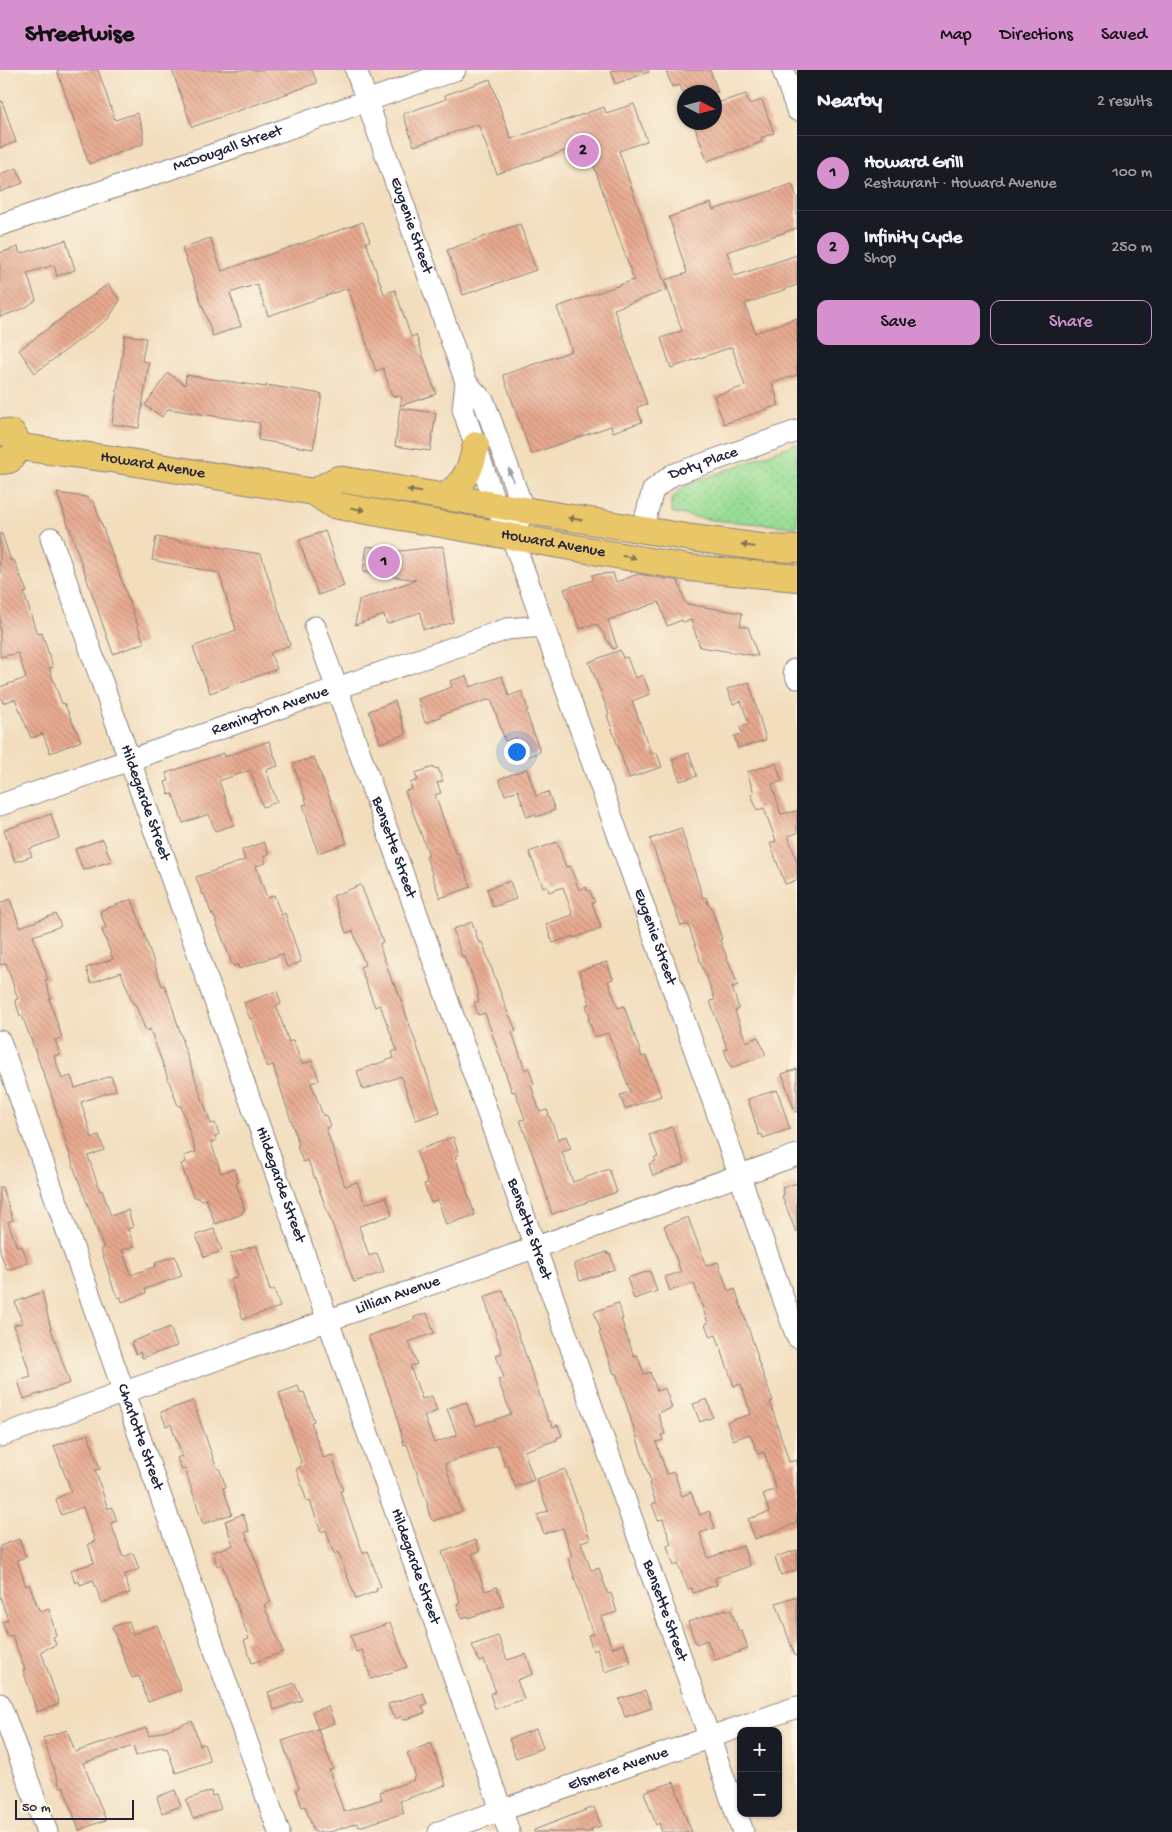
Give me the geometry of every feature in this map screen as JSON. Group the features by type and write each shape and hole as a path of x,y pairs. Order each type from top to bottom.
{"main road":[{"path":"445,496 457,488 471,468 476,445"},
{"name":"Howard Avenue","path":"7,446 112,459 314,492 333,505 689,568 797,578"},
{"name":"Howard Avenue","path":"314,492 338,479 642,530 768,548 797,549"}],"street":[{"name":"Eugenie Street","path":"356,70 466,382 484,402 524,511"},
{"name":"McDougall Street","path":"0,225 210,156 455,70"},
{"path":"783,70 797,110"},
{"name":"Eugenie Street","path":"466,382 462,409 496,506 512,537 797,1337"},
{"name":"Doty Place","path":"642,530 653,490 672,475 797,431"},
{"path":"512,537 524,511"},
{"name":"Hildegarde Street","path":"51,538 509,1832"},
{"name":"Remington Avenue","path":"0,806 507,629 543,626"},
{"name":"Bensette Street","path":"315,627 743,1832"},
{"name":"Charlotte Street","path":"0,1041 279,1832"},
{"name":"Lillian Avenue","path":"0,1436 797,1155"},
{"path":"0,1704 46,1832"},
{"name":"Elsmere Avenue","path":"439,1832 797,1707"}],"green space":[{"path":"797,443 797,527 713,520 673,513 671,509 672,501 676,494 685,486"}],"building":[{"path":"57,70 98,70 115,120 137,113 143,129 143,144 89,164"},
{"path":"172,70 312,70 317,83 192,127"},
{"path":"611,70 648,70 649,72 615,84"},
{"path":"666,70 710,70 715,85 677,85 672,87"},
{"path":"490,79 511,139 604,107 606,113 634,104 647,141 619,151 667,290 614,309 647,404 637,407 642,422 613,432 611,426 531,454 503,375 572,351 557,307 634,280 590,155 571,149 497,174 478,124 414,146 403,114 446,99 445,95"},
{"path":"746,94 749,104 762,100 774,133 761,138 762,142 707,161 696,130 722,130 722,102"},
{"path":"0,101 2,101 16,142 0,148"},
{"path":"17,168 23,183 0,192 0,174"},
{"path":"792,184 797,197 797,228 727,252 735,276 797,255 797,285 745,304 755,333 797,318 797,375 772,383 779,405 724,424 714,396 745,386 732,347 671,368 661,338 682,331 665,280 687,273 669,217 711,203 713,210"},
{"path":"363,222 370,241 366,242 384,294 395,290 411,337 416,335 436,394 400,406 402,397 392,396 383,368 376,371 348,288 268,316 257,284 230,293 241,326 213,336 182,248 210,238 222,271"},
{"path":"520,224 536,270 463,295 447,250"},
{"path":"66,240 75,270 57,276 54,265 27,273 36,300 25,308 0,317 0,253 18,247 20,254"},
{"path":"108,284 120,300 109,318 35,373 19,350"},
{"path":"125,335 146,338 142,361 149,362 139,428 112,424"},
{"path":"168,373 185,385 186,375 322,394 313,449 258,440 260,423 168,409 162,417 145,405"},
{"path":"400,408 436,413 430,451 395,446"},
{"path":"57,493 86,497 94,503 144,643 113,654"},
{"path":"325,531 344,586 318,595 299,540"},
{"path":"0,534 2,534 11,561 14,560 27,592 24,593 37,634 42,633 53,667 49,668 62,704 64,703 81,741 50,753 43,734 31,738 15,699 3,703 0,695 0,687 26,678 18,653 0,657"},
{"path":"156,537 261,554 290,645 270,653 277,669 210,693 193,647 236,630 219,573 152,560"},
{"path":"367,546 401,551 443,546 453,622 436,628 423,629 421,612 387,624 384,615 355,625 359,600 416,580 363,572"},
{"path":"613,573 616,582 638,574 678,581 686,604 742,613 740,626 748,627 758,656 700,647 691,620 683,622 682,620 667,626 659,602 608,620 617,647 613,649 597,624 580,629 564,589 593,580 592,575"},
{"path":"620,650 623,658 627,657 635,678 643,675 650,694 632,701 651,753 657,753 662,767 629,778 607,715 609,714 589,662"},
{"path":"466,676 470,687 502,676 509,696 522,691 528,710 526,711 540,752 523,758 516,737 505,741 491,699 440,715 440,717 425,723 418,699 452,687 450,681"},
{"path":"749,682 766,740 738,748 734,736 742,734 740,727 749,724 741,701 733,704 727,689"},
{"path":"395,701 406,734 380,743 369,711"},
{"path":"269,741 278,766 266,770 277,802 263,807 250,770 219,781 234,825 215,831 209,814 183,823 173,794 169,795 165,782 169,781 166,773 224,753 225,757"},
{"path":"689,753 697,776 680,781 672,759"},
{"path":"314,757 347,843 318,853 303,805 307,804 293,764"},
{"path":"776,763 782,781 772,784 781,814 797,811 797,833 788,836 797,861 797,880 785,884 770,843 776,841 764,808 757,810 751,794 754,793 747,772"},
{"path":"434,767 434,769 438,768 443,781 437,783 441,793 435,795 456,854 458,853 471,887 440,898 426,856 429,855 405,791 412,789 410,783 418,780 415,773"},
{"path":"527,769 536,796 548,792 555,810 536,817 535,814 527,817 518,790 505,795 499,779"},
{"path":"51,814 59,838 29,849 32,856 15,862 4,830"},
{"path":"681,828 703,898 706,897 709,907 711,906 722,939 720,940 738,985 732,987 739,1009 735,1011 746,1042 758,1037 766,1055 731,1068 724,1050 727,1049 710,1001 715,1000 688,924 681,926 650,839"},
{"path":"103,839 111,861 83,870 75,849"},
{"path":"264,842 269,854 264,856 266,863 256,866 267,898 274,895 281,915 285,913 301,962 287,967 282,954 239,969 238,965 233,966 196,877 245,860 242,850"},
{"path":"557,842 566,867 570,866 579,890 586,887 587,891 589,890 595,902 592,903 601,928 553,943 546,924 573,915 563,887 549,892 547,886 543,887 529,852"},
{"path":"510,881 516,899 493,907 487,889"},
{"path":"361,885 383,942 380,943 381,950 393,984 395,983 440,1112 416,1120 401,1076 363,1090 357,1071 394,1058 392,1052 397,1050 380,1005 375,1007 360,967 365,965 353,931 346,933 333,896"},
{"path":"10,899 20,927 56,914 61,926 33,936 48,979 45,980 51,998 49,999 62,1037 55,1040 60,1054 54,1056 62,1079 71,1076 75,1088 111,1076 116,1090 81,1102 92,1138 99,1135 104,1150 88,1156 100,1191 102,1190 111,1216 128,1210 133,1227 128,1229 134,1246 122,1250 131,1275 156,1266 155,1263 175,1256 182,1276 145,1289 146,1293 122,1302 121,1297 118,1298 113,1287 101,1249 104,1248 75,1171 51,1094 22,1015 20,1016 15,1000 18,999 6,963 0,965 0,903"},
{"path":"132,899 162,986 164,985 169,997 211,1124 215,1123 219,1134 215,1136 217,1140 211,1142 221,1173 234,1169 239,1182 236,1183 245,1210 242,1214 215,1224 206,1199 203,1200 193,1196 181,1164 186,1162 184,1156 196,1152 181,1106 178,1106 150,1029 146,1031 121,972 91,983 86,968 113,959 102,930 106,928 100,911"},
{"path":"472,922 479,943 482,942 516,1031 512,1032 525,1070 529,1068 534,1084 531,1085 540,1112 547,1110 558,1139 566,1136 571,1149 562,1152 573,1182 609,1169 617,1192 552,1214 520,1120 525,1119 515,1091 512,1092 485,1013 478,1015 474,1003 479,1001 477,996 479,995 465,956 462,957 453,929"},
{"path":"607,962 613,979 608,981 618,1008 624,1006 642,1057 646,1056 661,1096 625,1109 620,1095 630,1092 629,1088 608,1033 595,1037 588,1018 590,1018 586,1005 590,1004 579,971"},
{"path":"277,991 281,1004 276,1006 289,1042 293,1040 302,1064 312,1061 319,1080 311,1083 323,1116 326,1115 330,1126 326,1128 345,1186 357,1182 365,1204 386,1197 392,1215 359,1226 369,1256 377,1253 384,1272 354,1282 308,1160 303,1162 297,1146 299,1145 273,1065 267,1067 252,1019 250,1019 244,1003"},
{"path":"797,1069 797,1112 795,1112 782,1074"},
{"path":"777,1090 790,1129 763,1138 762,1134 759,1135 748,1099"},
{"path":"672,1127 685,1164 653,1176 649,1164 656,1161 654,1158 658,1157 649,1135"},
{"path":"453,1137 459,1155 455,1156 475,1215 446,1225 438,1200 431,1203 424,1184 428,1183 416,1151"},
{"path":"797,1183 796,1232 782,1196 784,1195 782,1188"},
{"path":"0,1187 2,1187 13,1220 8,1222 17,1247 22,1246 28,1263 7,1270 0,1252"},
{"path":"688,1217 706,1266 718,1262 728,1290 735,1289 773,1401 770,1402 789,1462 797,1460 797,1523 755,1539 748,1519 769,1512 763,1494 776,1489 764,1452 758,1454 750,1434 733,1440 727,1422 751,1414 741,1384 734,1386 716,1335 710,1337 705,1324 708,1323 694,1283 670,1291 665,1277 681,1272 664,1226"},
{"path":"214,1229 222,1251 204,1257 196,1235"},
{"path":"257,1245 270,1291 274,1289 280,1307 243,1319 230,1279 238,1276 230,1254"},
{"path":"607,1252 608,1255 610,1254 615,1269 580,1281 574,1264"},
{"path":"650,1271 657,1291 634,1299 627,1278"},
{"path":"503,1290 549,1422 551,1421 553,1427 558,1425 562,1436 557,1438 557,1440 524,1451 534,1480 515,1487 498,1445 445,1464 462,1511 433,1521 430,1517 428,1505 407,1444 404,1445 395,1409 368,1336 414,1320 414,1317 427,1313 434,1333 409,1342 417,1364 410,1366 422,1399 432,1396 437,1411 424,1416 434,1443 457,1435 447,1409 466,1402 476,1426 511,1414 498,1380 504,1378 496,1355 502,1353 484,1297"},
{"path":"42,1292 51,1329 70,1383 24,1399 18,1381 31,1377 14,1325 22,1323 15,1302"},
{"path":"618,1303 623,1319 621,1319 634,1357 637,1355 644,1374 650,1372 657,1391 665,1388 672,1408 658,1413 665,1434 661,1435 663,1440 656,1442 667,1474 674,1472 682,1496 691,1492 700,1515 709,1511 715,1528 700,1533 708,1558 743,1546 750,1566 715,1578 717,1585 693,1593 692,1588 688,1589 678,1564 674,1566 667,1546 671,1544 663,1519 658,1520 652,1504 656,1503 649,1483 651,1482 616,1373 614,1374 599,1333 601,1332 594,1312"},
{"path":"170,1327 177,1346 142,1358 140,1352 136,1354 131,1342"},
{"path":"298,1386 301,1393 304,1392 314,1421 311,1422 323,1458 332,1455 343,1490 340,1491 363,1553 368,1551 381,1587 376,1589 377,1591 356,1599 338,1552 334,1554 326,1530 321,1532 310,1501 307,1502 296,1468 301,1467 301,1462 279,1393"},
{"path":"707,1399 713,1417 700,1422 693,1404"},
{"path":"193,1401 217,1469 219,1468 226,1487 223,1488 232,1514 203,1524 185,1469 182,1470 177,1458 182,1456 171,1424 166,1426 161,1412"},
{"path":"88,1434 100,1469 95,1470 108,1509 112,1507 117,1521 111,1523 123,1557 133,1553 139,1569 124,1575 130,1593 102,1603 93,1580 80,1585 79,1581 75,1583 71,1570 94,1563 88,1544 95,1541 83,1507 61,1515 56,1499 71,1491 54,1446"},
{"path":"565,1469 590,1539 581,1542 591,1570 599,1568 608,1594 611,1593 617,1612 601,1617 612,1648 624,1644 631,1663 605,1672 597,1649 593,1651 588,1635 593,1634 568,1558 572,1557 563,1528 544,1534 537,1515 548,1511 536,1479"},
{"path":"243,1514 249,1531 245,1532 271,1602 264,1605 283,1652 252,1663 244,1641 249,1639 222,1564 217,1566 213,1552 233,1545 225,1521"},
{"path":"19,1539 26,1557 17,1560 26,1586 29,1584 41,1612 49,1609 56,1636 53,1637 56,1645 41,1651 59,1704 37,1712 23,1670 25,1670 12,1635 7,1636 2,1622 8,1620 0,1596 0,1546"},
{"path":"476,1540 480,1551 472,1554 485,1591 497,1587 504,1606 468,1618 468,1616 462,1618 457,1604 460,1602 442,1552"},
{"path":"797,1550 797,1570 781,1575 775,1557"},
{"path":"797,1596 797,1656 795,1656 776,1603"},
{"path":"726,1609 726,1611 731,1610 739,1632 742,1631 748,1649 715,1660 707,1640 696,1644 688,1622"},
{"path":"129,1621 133,1634 157,1625 181,1690 148,1702 139,1676 132,1678 112,1627"},
{"path":"390,1623 407,1667 371,1679 362,1650 356,1652 351,1636"},
{"path":"498,1636 507,1660 526,1654 533,1674 517,1680 524,1699 495,1709 490,1694 496,1692 484,1660 479,1662 472,1645"},
{"path":"295,1683 302,1700 274,1710 268,1692"},
{"path":"645,1691 652,1708 625,1717 619,1699"},
{"path":"423,1693 427,1704 422,1706 425,1713 403,1720 402,1716 396,1719 392,1715 388,1704"},
{"path":"328,1706 334,1723 318,1729 312,1712"},
{"path":"192,1721 200,1745 204,1744 210,1761 176,1773 167,1748 164,1749 163,1746 136,1756 133,1746 83,1763 106,1820 79,1830 63,1786 60,1787 43,1738 67,1730 75,1752 146,1728 149,1736"},
{"path":"318,1729 333,1769 329,1770 344,1812 382,1799 380,1792 414,1780 413,1778 416,1777 407,1753 431,1743 446,1785 400,1801 404,1813 359,1827 357,1823 330,1832 314,1832 305,1806 302,1807 296,1789 299,1788 282,1741"},
{"path":"536,1729 543,1748 516,1758 509,1739"},
{"path":"674,1782 692,1832 662,1832 659,1823 656,1825 644,1792"},
{"path":"175,1790 181,1806 162,1813 157,1797"},
{"path":"211,1791 212,1796 216,1795 221,1809 193,1819 186,1800"},
{"path":"594,1807 601,1826 591,1829 592,1832 534,1832 534,1830"}],"place":[{"name":"Infinity Cycle","path":"583,151"},
{"name":"Howard Grill","path":"384,562"}]}
